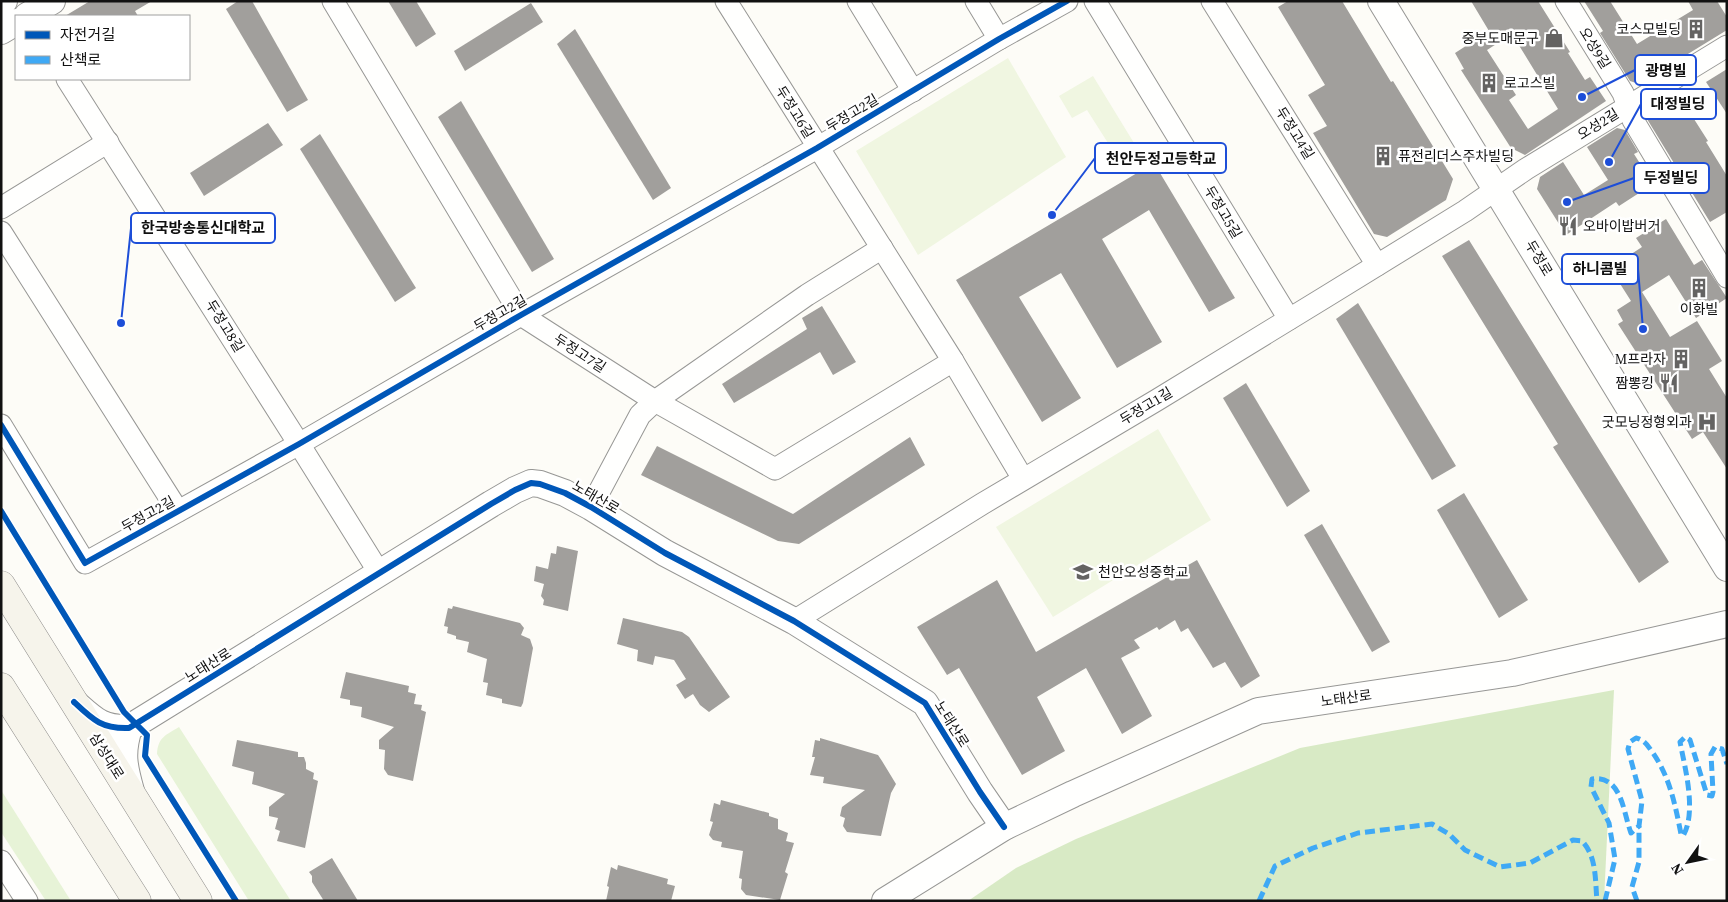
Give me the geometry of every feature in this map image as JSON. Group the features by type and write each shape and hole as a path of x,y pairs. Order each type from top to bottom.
{"main road":[{"name":"삼성대로","path":"1,585 198,901"},
{"path":"1,687 137,901"}],"street":[{"path":"29,15 52,1"},
{"name":"두정고7길","path":"333,1 521,315 655,401 775,469 953,361"},
{"name":"두정고6길","path":"726,1 953,361 1023,479"},
{"path":"858,1 913,91"},
{"path":"976,1 999,39"},
{"name":"두정고2길","path":"1,425 85,563 299,444 521,315 817,148 999,39 1067,1"},
{"name":"두정고5길","path":"1095,1 1289,319"},
{"name":"두정고4길","path":"1212,1 1377,265"},
{"name":"두정로","path":"1382,1 1727,568"},
{"name":"오성9길","path":"1566,1 1623,93 1633,120 1727,277"},
{"path":"1,31 15,23"},
{"name":"오성2길","path":"1496,188 1727,46"},
{"name":"두정고8길","path":"68,80 380,574"},
{"path":"1,208 108,142"},
{"name":"두정고1길","path":"794,621 1023,479 1157,400 1465,211 1496,188"},
{"name":"두정고2길","path":"1,232 178,512"},
{"path":"591,507 640,415 655,401 807,295 882,248"},
{"name":"노태산로","path":"129,728 491,504 531,483 540,484 566,493 665,553 794,621 925,703 1004,827 1258,711 1512,673 1727,624"},
{"path":"74,702 92,719 113,728 129,728 124,744 124,764 132,796"},
{"path":"1,715 26,726"},
{"path":"885,901 1004,827"},
{"path":"1,861 27,901"}],"green space":[{"path":"1008,58 1066,157 918,255 856,151"},
{"path":"1093,76 1134,143 1115,154 1087,110 1072,118 1059,96"},
{"path":"1158,429 1211,520 1053,617 996,527"},
{"path":"1614,690 1604,901 968,901 1016,868 1076,839 1300,748"},
{"path":"179,727 291,901 249,901 157,754 161,740"},
{"path":"1,790 71,901 46,901 1,832"}],"building":[{"path":"90,1 152,1 135,11 137,15 67,15"},
{"path":"238,1 252,1 308,100 287,112 226,9"},
{"path":"388,1 416,1 436,34 416,47"},
{"name":"퓨전리더스주차빌딩","path":"1288,1 1342,1 1453,179 1446,200 1387,237 1374,234 1313,133 1327,126 1308,95 1325,85 1278,7"},
{"path":"1471,1 1538,1 1585,80 1590,77 1606,101 1525,155 1511,148 1461,70 1464,69 1455,53 1489,31","holes":["1512,34 1558,109 1528,129 1509,100 1516,95 1487,50"]},
{"path":"1584,1 1610,1 1637,44 1693,10 1688,1 1717,1 1727,17 1727,30 1639,84 1630,81 1600,33 1603,31"},
{"path":"531,3 543,22 465,71 454,51"},
{"path":"575,29 671,188 653,200 557,44"},
{"path":"1727,69 1727,114 1706,82"},
{"path":"1678,94 1708,141 1706,142 1727,176 1727,212 1710,222 1647,119 1648,114"},
{"path":"461,101 554,259 532,272 438,117"},
{"path":"268,123 283,145 204,196 190,173"},
{"path":"1617,128 1625,130 1638,152 1634,154 1653,184 1619,206 1616,202 1566,235 1537,189 1540,177 1563,162 1584,195 1608,180 1587,147"},
{"path":"320,134 416,288 395,302 300,149"},
{"path":"1154,163 1235,298 1209,312 1149,210 1102,239 1162,342 1117,368 1061,273 1019,297 1081,398 1042,422 956,280"},
{"path":"1666,219 1694,265 1702,260 1727,298 1696,318 1669,275 1642,292 1670,337 1697,321 1722,361 1709,369 1727,398 1727,469 1703,432 1692,439 1618,324 1623,321 1617,310 1631,301 1610,268 1642,247 1636,238"},
{"path":"1469,240 1669,562 1639,583 1553,447 1558,444 1442,256"},
{"path":"1358,303 1456,466 1432,480 1336,319"},
{"path":"822,306 856,362 833,375 820,352 734,403 722,384 807,329 802,318"},
{"path":"1246,383 1310,491 1287,507 1223,398"},
{"path":"910,437 925,465 799,544 778,541 641,475 657,446 793,514"},
{"path":"1464,493 1528,600 1499,618 1437,510"},
{"path":"1322,524 1390,642 1372,652 1304,535"},
{"path":"557,546 578,551 568,611 543,605 544,600 541,596 544,584 534,581 536,566 548,569 551,553 556,554"},
{"path":"1197,560 1260,676 1241,688 1225,662 1213,668 1188,628 1181,632 1175,620 1159,630 1157,627 1134,640 1140,648 1121,658 1152,716 1122,734 1086,668 1037,697 1065,751 1022,775 959,668 947,675 917,627 997,580 1036,652"},
{"path":"453,606 520,623 524,628 521,635 530,639 533,648 521,707 502,703 502,699 486,695 488,683 483,682 487,659 467,652 469,642 456,639 456,636 447,633 448,627 444,626 448,608 452,609"},
{"path":"623,618 682,632 689,637 730,697 709,712 700,705 693,694 685,699 676,685 686,679 674,660 655,656 653,665 637,661 638,650 617,644"},
{"path":"346,672 409,686 408,692 416,694 414,704 422,705 421,710 426,712 413,781 388,775 384,769 385,750 379,749 379,740 394,727 361,717 362,707 350,705 350,700 340,698"},
{"path":"820,738 878,755 882,761 896,784 891,793 881,836 847,832 843,826 845,818 840,816 842,807 865,790 823,783 824,777 810,775 815,757 812,757 815,740 820,741"},
{"path":"237,740 298,752 298,757 304,757 306,769 314,773 313,779 318,781 305,848 277,841 280,831 275,829 278,818 269,816 269,807 285,794 252,784 254,772 232,766"},
{"path":"721,800 769,813 769,816 778,819 778,829 788,833 786,841 794,843 785,872 788,874 780,900 746,895 741,889 742,879 739,878 743,851 721,847 722,842 713,840 709,835 713,822 710,821 714,803 720,805"},
{"path":"332,858 358,901 324,901 312,882 312,876 309,872"},
{"path":"618,865 668,879 667,884 675,886 671,901 606,901 611,867 617,870"}],"marked path":[{"path":"1605,901 1615,859 1609,823 1591,787 1592,779 1602,779 1610,783 1615,789 1620,797 1631,833 1639,826 1642,801 1628,749 1630,742 1636,738 1642,740 1653,753 1664,772 1683,836 1687,826 1690,803 1680,742 1685,737 1690,740 1707,795 1712,796 1713,792 1711,754 1715,747 1722,749 1727,764"},
{"path":"1259,901 1275,866 1313,848 1358,833 1432,824 1449,834 1465,850 1500,867 1530,863 1573,840 1582,841 1593,861 1597,901"},
{"path":"1637,901 1632,887 1639,862 1639,826"}],"cycle path":[{"path":"1,425 85,563 299,444 521,315 817,148 999,39 1067,1"},
{"path":"74,702 87,714 105,725 129,728 491,504 531,483 540,484 565,493 591,507 665,553 794,621 925,703 1004,827"},
{"path":"1,511 124,712 147,735 145,756 236,901"}],"place":[{"name":"코스모빌딩","path":"1696,29"},
{"name":"중부도매문구","path":"1554,38"},
{"name":"로고스빌","path":"1489,83"},
{"name":"광명빌","path":"1582,97"},
{"name":"퓨전리더스주차빌딩","path":"1383,156"},
{"name":"대정빌딩","path":"1609,162"},
{"name":"두정빌딩","path":"1567,202"},
{"name":"천안두정고등학교","path":"1052,215"},
{"name":"오바이밥버거","path":"1568,226"},
{"name":"이화빌","path":"1699,288"},
{"name":"한국방송통신대학교","path":"121,323"},
{"name":"하니콤빌","path":"1643,329"},
{"name":"M프라자","path":"1681,359"},
{"name":"짬뽕킹","path":"1669,383"},
{"name":"굿모닝정형외과","path":"1707,422"},
{"name":"천안오성중학교","path":"1083,572"}]}
